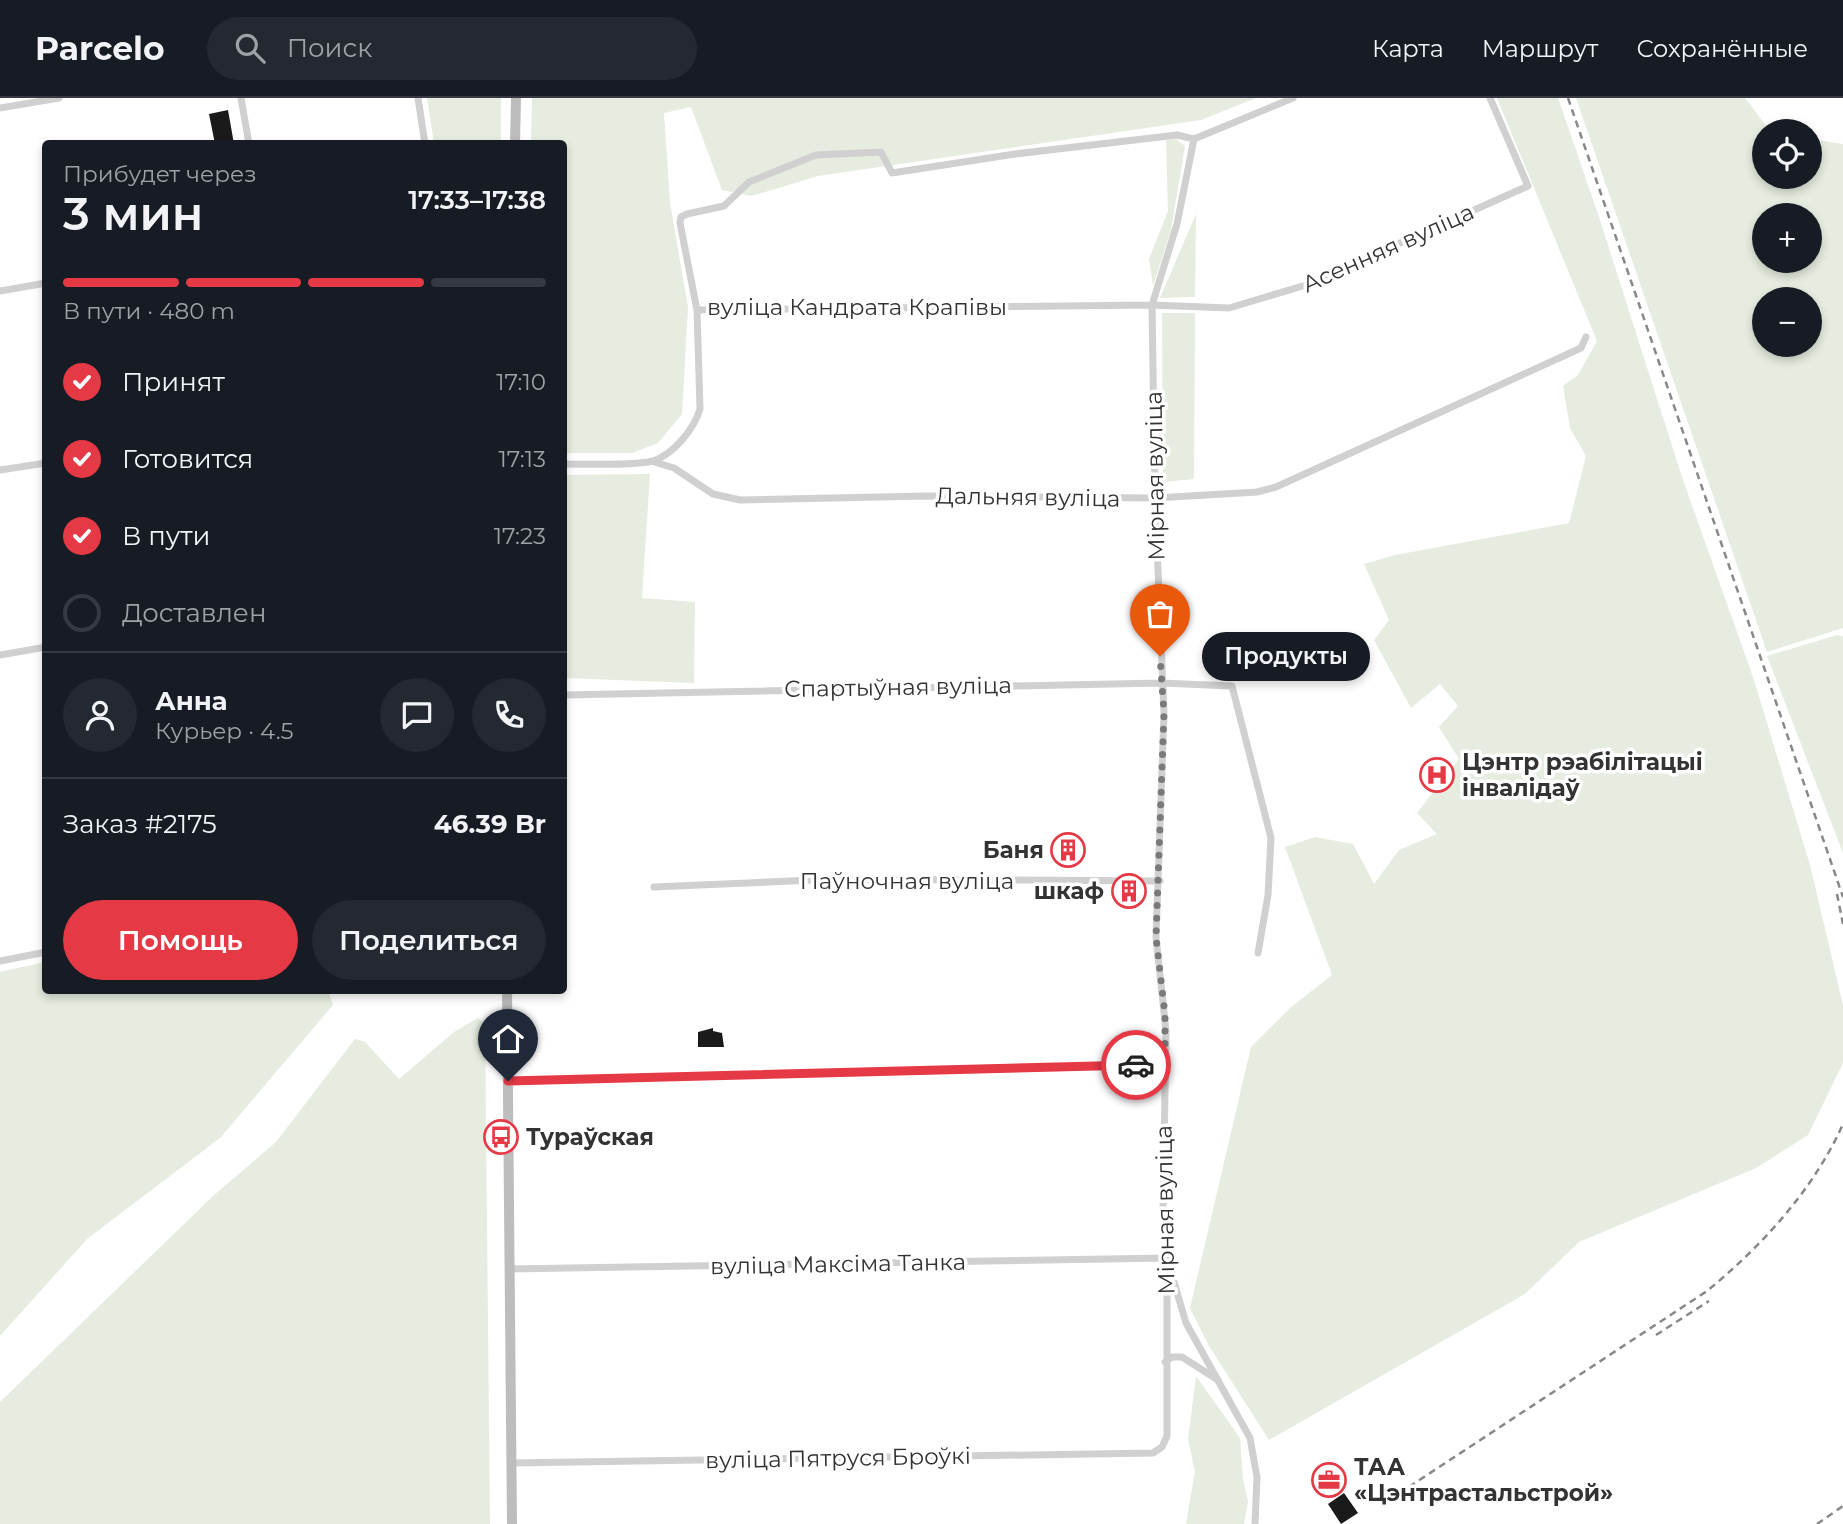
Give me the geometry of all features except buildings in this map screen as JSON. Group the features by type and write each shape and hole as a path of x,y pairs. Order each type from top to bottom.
{"main road":[{"path":"515,140 516,98"},
{"path":"507,994 512,1524"}],"street":[{"path":"0,108 59,98"},
{"path":"241,98 248,140"},
{"path":"418,98 424,140"},
{"path":"1194,139 1293,98"},
{"name":"Асенняя вуліца","path":"1152,305 1229,308 1264,300 1306,285 1528,186 1490,98"},
{"name":"вуліца Кандрата Крапівы","path":"1152,305 697,310 681,217 724,206 749,181 816,156 881,152 892,173 1015,154 1177,135 1194,139"},
{"name":"Мірная вуліца","path":"1162,1447 1167,1436 1167,1258 1163,1211 1165,1015 1156,937 1164,713 1154,498 1152,305 1177,224 1194,139"},
{"path":"0,291 42,284"},
{"path":"567,464 651,461 667,454 696,421 700,409 697,310"},
{"name":"Дальняя вуліца","path":"651,461 674,468 713,494 740,500 926,496 1154,498 1257,492 1276,487 1581,348 1587,337"},
{"path":"0,470 42,464"},
{"path":"0,655 42,648"},
{"name":"Спартыўная вуліца","path":"567,695 1161,683 1232,686 1271,838 1268,895 1258,953"},
{"name":"Паўночная вуліца","path":"654,887 835,879 1160,881"},
{"path":"0,961 42,953"},
{"path":"508,1081 1165,1065"},
{"path":"1167,1258 1186,1323 1250,1438 1257,1477 1255,1524"},
{"name":"вуліца Максіма Танка","path":"509,1269 1167,1258"},
{"path":"1166,1362 1172,1357 1182,1357 1221,1382"},
{"name":"вуліца Пятруся Броўкі","path":"512,1464 1153,1453 1162,1447"}],"shaded area":[{"path":"427,98 501,98 501,140 434,140"},
{"path":"532,98 1256,98 1201,120 818,176 752,196 722,190 691,107 664,113 670,203 688,307 682,414 658,443 632,453 567,453 567,140 531,140"},
{"path":"1497,98 1558,98 1682,477 1754,680 1810,865 1843,1005 1843,1063 1808,1135 1756,1168 1579,1242 1525,1294 1269,1440 1209,1346 1190,1308 1251,1047 1290,1008 1332,975 1285,847 1315,837 1353,844 1374,884 1399,850 1437,834 1417,813 1459,759 1439,727 1458,706 1440,684 1411,708 1374,640 1389,620 1364,564 1395,555 1569,523 1586,456 1570,428 1563,386 1578,375 1597,341"},
{"path":"1576,98 1745,98 1761,119 1752,119 1752,189 1822,189 1822,141 1843,144 1843,628 1767,652"},
{"path":"1176,139 1185,146 1171,230 1153,286 1149,259 1168,211 1166,140"},
{"path":"1196,214 1195,297 1160,298"},
{"path":"1162,313 1195,313 1194,479 1163,482"},
{"path":"650,474 642,598 695,602 694,683 567,678 567,475"},
{"path":"1837,635 1843,636 1843,853 1767,656"},
{"path":"42,963 42,994 329,994 333,1005 220,1138 87,1239 0,1336 0,972"},
{"path":"478,1018 485,1024 490,1524 0,1524 0,1402 213,1196 276,1142 355,1039 365,1042 399,1079 454,1032"},
{"path":"1196,1376 1240,1438 1243,1479 1248,1501 1244,1524 1186,1524 1195,1471 1188,1440"}],"railway":[{"path":"1568,98 1843,897"},
{"path":"1837,894 1843,924"},
{"path":"1389,1500 1707,1291 1767,1236 1785,1215 1817,1171 1843,1124"},
{"path":"1656,1335 1709,1301"},
{"path":"1817,1524 1843,1506"}],"way so far":[{"path":"1136,1065 1165,1065 1165,1015 1156,937 1164,713 1160,656"}],"place":[{"name":"Продукты","path":"1160,656"},
{"name":"Цэнтр рэабілітацыі інвалідаў","path":"1437,775"},
{"name":"Баня","path":"1068,850"},
{"name":"шкаф","path":"1129,891"},
{"name":"Тураўская","path":"501,1137"},
{"name":"ТАА «Цэнтрастальстрой»","path":"1329,1480"}],"route":[{"path":"508,1081 1136,1065"}]}
